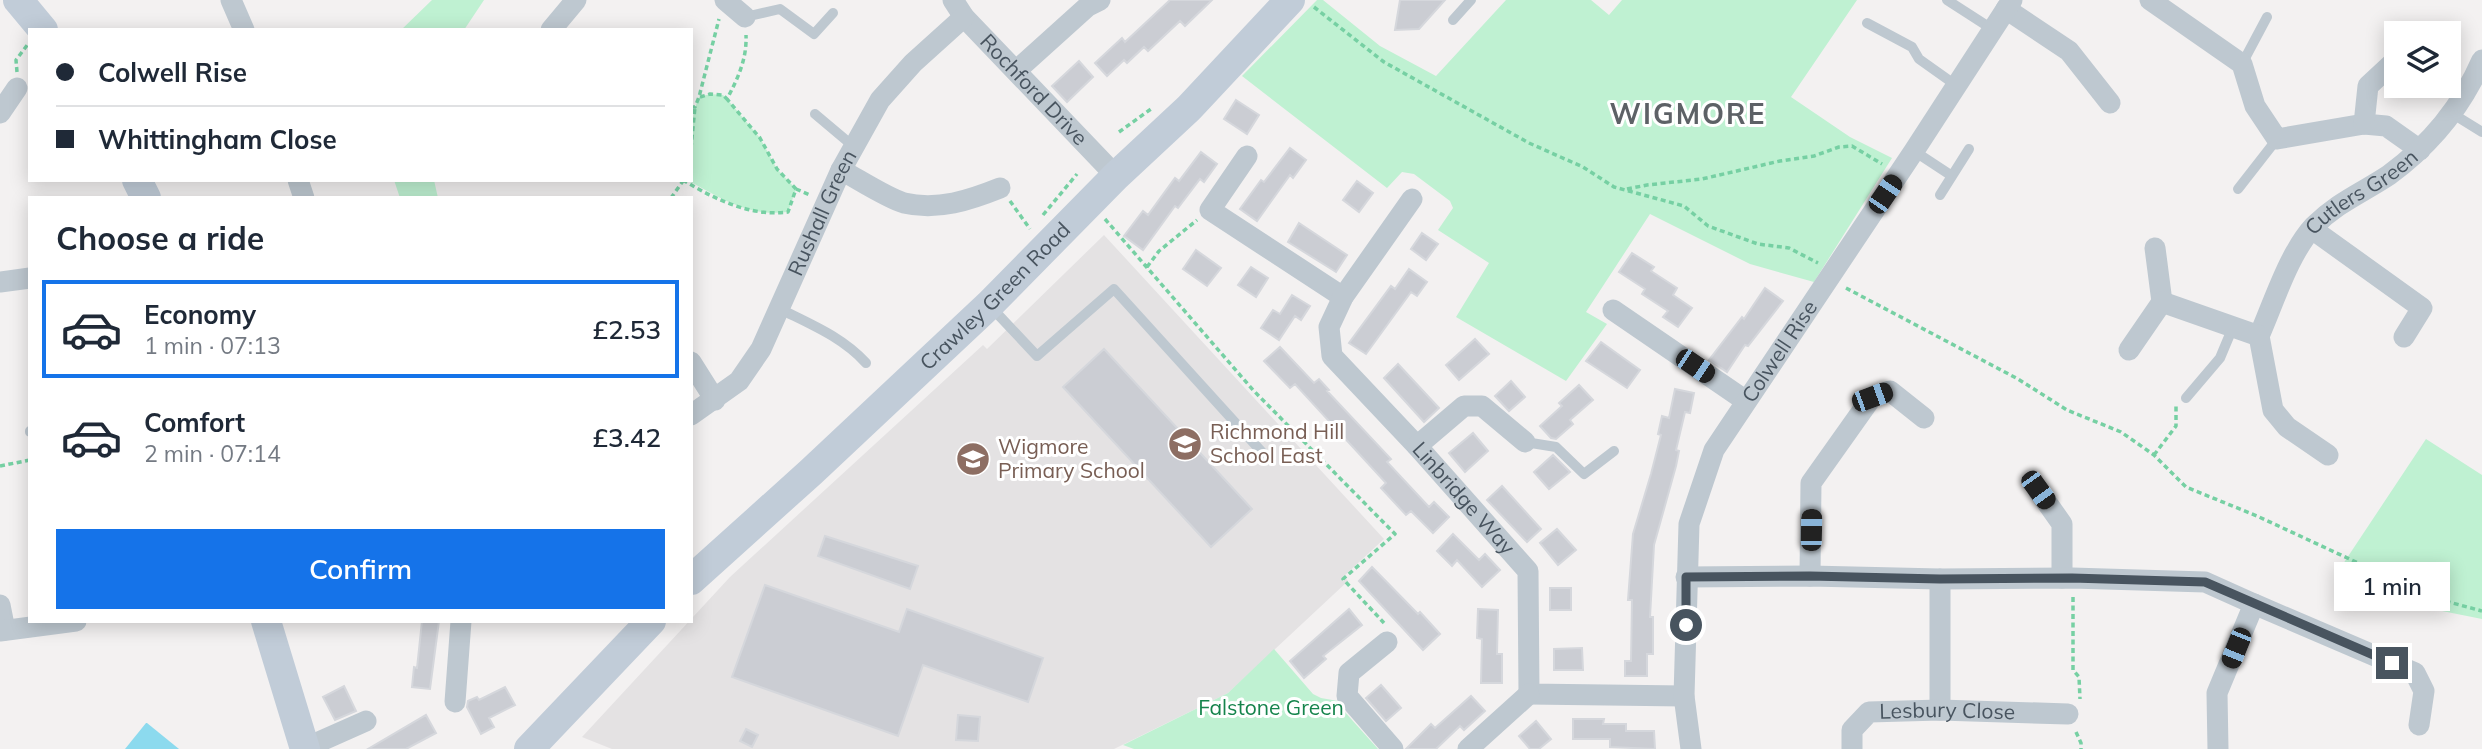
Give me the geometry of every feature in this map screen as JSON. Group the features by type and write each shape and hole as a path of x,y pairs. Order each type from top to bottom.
{"street":[{"path":"18,0 41,28"},
{"path":"231,0 243,28"},
{"path":"553,28 576,0"},
{"path":"1017,70 1088,6 1100,0"},
{"name":"Crawley Green Road","path":"693,578 989,305 1116,176 1189,108 1290,0"},
{"path":"2150,0 2242,64 2255,106 2277,139 2364,124 2386,126 2420,150"},
{"path":"2009,4 2069,51 2110,103"},
{"name":"Colwell Rise","path":"1691,749 1684,696 1689,524 1714,450 2009,4"},
{"path":"723,6 745,18"},
{"name":"Rochford Drive","path":"959,8 1116,176"},
{"name":"Rushall Green","path":"693,414 738,381 761,349 853,146 880,100 959,8"},
{"name":"Cutlers Green","path":"2259,336 2297,250 2312,229 2333,208 2388,175 2420,150 2453,114 2482,60"},
{"path":"2364,124 2368,86 2384,71"},
{"path":"0,113 17,88"},
{"path":"1247,156 1210,210 1343,297"},
{"path":"841,170 903,202 939,205 967,201 1000,188"},
{"name":"Linbridge Way","path":"1412,199 1343,297 1329,327 1332,356 1417,446 1528,571 1529,694"},
{"path":"2312,229 2422,309 2404,337"},
{"path":"2129,350 2162,302 2155,248"},
{"path":"0,282 28,278"},
{"path":"2162,302 2259,336 2273,410 2287,427 2328,455"},
{"path":"1613,310 1746,401"},
{"path":"693,365 715,400"},
{"path":"1810,576 1811,483 1872,397 1889,391 1924,418"},
{"path":"1417,446 1464,406 1482,406 1525,442"},
{"path":"2038,490 2062,524 2067,578"},
{"path":"1686,577 2067,578 2205,582 2415,673 2424,691 2419,725"},
{"path":"1940,579 1940,710"},
{"path":"2218,749 2217,693 2254,604"},
{"path":"0,605 3,630 60,623"},
{"path":"267,623 305,748 366,721"},
{"path":"455,702 461,623"},
{"path":"529,749 649,623"},
{"path":"1387,642 1349,673 1346,696 1393,749"},
{"path":"1468,749 1529,694 1684,696"},
{"name":"Lesbury Close","path":"1852,749 1852,730 1869,712 1940,710 2068,714"}],"lane":[{"path":"1453,20 1471,0"},
{"path":"1947,0 1992,29"},
{"path":"745,18 780,9 814,34 833,13"},
{"path":"2242,64 2267,18"},
{"path":"1867,23 1912,47 1919,59 1957,86"},
{"path":"815,114 853,146"},
{"path":"2453,114 2482,132"},
{"path":"2238,189 2277,139"},
{"path":"1940,195 1969,149"},
{"path":"1914,151 1952,176"},
{"path":"989,305 1037,356 1114,289 1269,460"},
{"path":"780,309 835,335 866,363"},
{"path":"2186,398 2220,358 2233,327"},
{"path":"1525,442 1556,447 1584,474 1614,451"}],"path":[{"path":"1320,0 1314,7 1384,62 1529,143 1583,167 1614,187 1684,206 1708,226 1758,244 1789,248 1828,266"},
{"path":"693,107 699,97 723,6"},
{"path":"727,99 739,77 747,51 745,18"},
{"path":"17,88 16,60 28,43"},
{"path":"685,182 744,209 768,214 788,212 796,189 777,169 760,138 723,95 710,93 699,97"},
{"path":"1119,132 1152,108"},
{"path":"1625,190 1702,179 1814,156 1839,147 1852,146 1890,169"},
{"path":"1058,194 1077,174"},
{"path":"1000,188 1031,231"},
{"path":"1147,267 1159,251 1210,210"},
{"path":"1100,214 1253,390 1395,534 1343,579 1384,623 1387,642"},
{"path":"1849,282 1846,289 2018,379 2067,410 2121,432 2154,455 2186,487 2257,516 2399,582 2482,611"},
{"path":"2154,455 2176,426 2175,406 2186,398"},
{"path":"0,466 28,460"},
{"path":"2067,578 2073,670 2079,677 2080,703 2068,714 2081,749"}],"shaded area":[{"name":"Wigmore Primary School","path":"1104,235 1384,539 1344,576 1348,581 1228,693 1114,749 612,749 582,737 687,623 693,623 693,617 730,577 983,345 987,349"}],"green space":[{"path":"432,0 484,0 465,28 403,28"},
{"path":"1317,0 1323,0 1380,46 1436,76 1506,0 1591,0 1609,15 1622,0 1857,0 1791,97 1850,137 1892,158 1814,282 1750,264 1650,214 1586,312 1607,324 1566,381 1456,317 1489,263 1438,230 1453,208 1450,201 1414,174 1402,172 1387,188 1242,76"},
{"path":"723,95 760,138 777,169 796,189 788,212 747,209 691,182 693,182 693,117 699,97"},
{"path":"395,182 434,182 438,196 399,196"},
{"path":"2426,439 2482,475 2482,619 2437,610 2343,564"},
{"name":"Falstone Green","path":"1274,649 1313,694 1338,701 1378,749 1134,749 1123,745 1228,693"}],"water":[{"path":"147,723 179,749 125,749"}],"building":[{"path":"1170,0 1212,0 1185,26 1180,21 1148,51 1144,47 1127,63 1124,60 1107,76 1095,63 1122,38 1125,42"},
{"path":"1400,0 1445,0 1419,29 1395,30"},
{"path":"1079,61 1093,77 1067,102 1052,86"},
{"path":"1236,100 1259,115 1247,134 1224,119"},
{"path":"1290,148 1306,160 1293,178 1290,175 1257,221 1240,209 1261,180 1264,182"},
{"path":"1201,152 1217,164 1204,182 1200,179 1178,208 1175,206 1143,250 1124,236 1143,211 1148,215 1175,178 1179,181"},
{"path":"1357,181 1373,193 1359,212 1343,200"},
{"path":"1299,223 1347,255 1336,272 1288,242"},
{"path":"1422,233 1438,244 1426,260 1411,249"},
{"path":"1196,250 1221,268 1207,286 1183,269"},
{"path":"1632,253 1654,267 1651,271 1677,288 1673,295 1692,308 1678,327 1663,317 1668,311 1642,294 1645,289 1619,272"},
{"path":"1251,267 1268,278 1256,297 1238,285"},
{"path":"1409,269 1427,282 1417,296 1411,292 1366,354 1349,343 1391,286 1395,289"},
{"path":"1765,288 1783,301 1748,346 1745,345 1727,372 1709,360 1742,317 1744,319"},
{"path":"1292,295 1310,306 1301,320 1295,316 1279,340 1261,328 1273,310 1280,314"},
{"path":"1475,339 1489,354 1459,380 1446,365"},
{"path":"1601,342 1640,370 1627,388 1586,361"},
{"path":"1280,347 1314,383 1319,379 1391,459 1387,462 1429,507 1434,502 1449,517 1433,533 1411,511 1406,515 1381,488 1386,483 1295,384 1290,388 1264,361"},
{"path":"1104,349 1252,509 1211,547 1063,387"},
{"path":"1398,364 1439,408 1424,422 1384,378"},
{"path":"1511,381 1525,397 1509,411 1495,396"},
{"path":"1579,385 1593,400 1570,420 1573,424 1556,439 1551,438 1540,426 1562,406 1559,403"},
{"path":"1675,389 1694,393 1690,413 1685,412 1676,450 1679,451 1676,466 1654,545 1650,617 1653,617 1653,654 1647,654 1647,676 1625,676 1625,661 1631,661 1632,600 1628,600 1633,534 1661,435 1658,434 1662,416 1669,418"},
{"path":"1473,433 1488,451 1465,472 1449,453"},
{"path":"1553,455 1570,472 1549,489 1534,472"},
{"path":"1502,486 1541,529 1527,542 1487,500"},
{"path":"1557,529 1576,550 1558,565 1540,543"},
{"path":"1453,534 1479,560 1485,554 1500,570 1482,587 1457,560 1452,566 1437,551"},
{"path":"825,536 918,566 910,589 818,556"},
{"path":"1372,567 1440,634 1423,650 1359,581"},
{"path":"765,585 899,632 907,609 1043,658 1028,702 923,665 898,736 732,677"},
{"path":"1550,588 1571,588 1571,610 1550,610"},
{"path":"1349,609 1362,625 1323,656 1326,659 1304,678 1290,661"},
{"path":"1478,609 1498,610 1497,654 1502,654 1502,683 1481,683 1482,639 1477,638"},
{"path":"422,623 439,623 430,689 412,687 414,667 417,668"},
{"path":"1582,648 1583,670 1554,670 1554,649"},
{"path":"1381,685 1401,708 1386,721 1366,698"},
{"path":"344,686 356,711 335,720 323,697"},
{"path":"505,687 515,705 489,718 494,727 481,734 467,707 468,701 477,697 479,700"},
{"path":"1471,696 1485,711 1464,730 1460,726 1436,749 1406,749 1431,724 1435,728"},
{"path":"426,715 436,733 406,749 368,749"},
{"path":"958,715 980,717 978,741 956,740"},
{"path":"1573,719 1604,719 1603,724 1626,724 1626,731 1654,731 1655,749 1610,747 1610,739 1573,739"},
{"path":"1536,721 1551,739 1539,749 1530,749 1519,736"},
{"path":"746,729 758,735 752,747 740,741"}],"place":[{"name":"Richmond Hill School East","path":"1185,444"},
{"name":"Wigmore Primary School","path":"973,459"}],"district":[{"name":"WIGMORE","path":"1688,114"}],"route":[{"path":"1686,625 1686,577 2072,578 2205,582 2392,663"}]}
